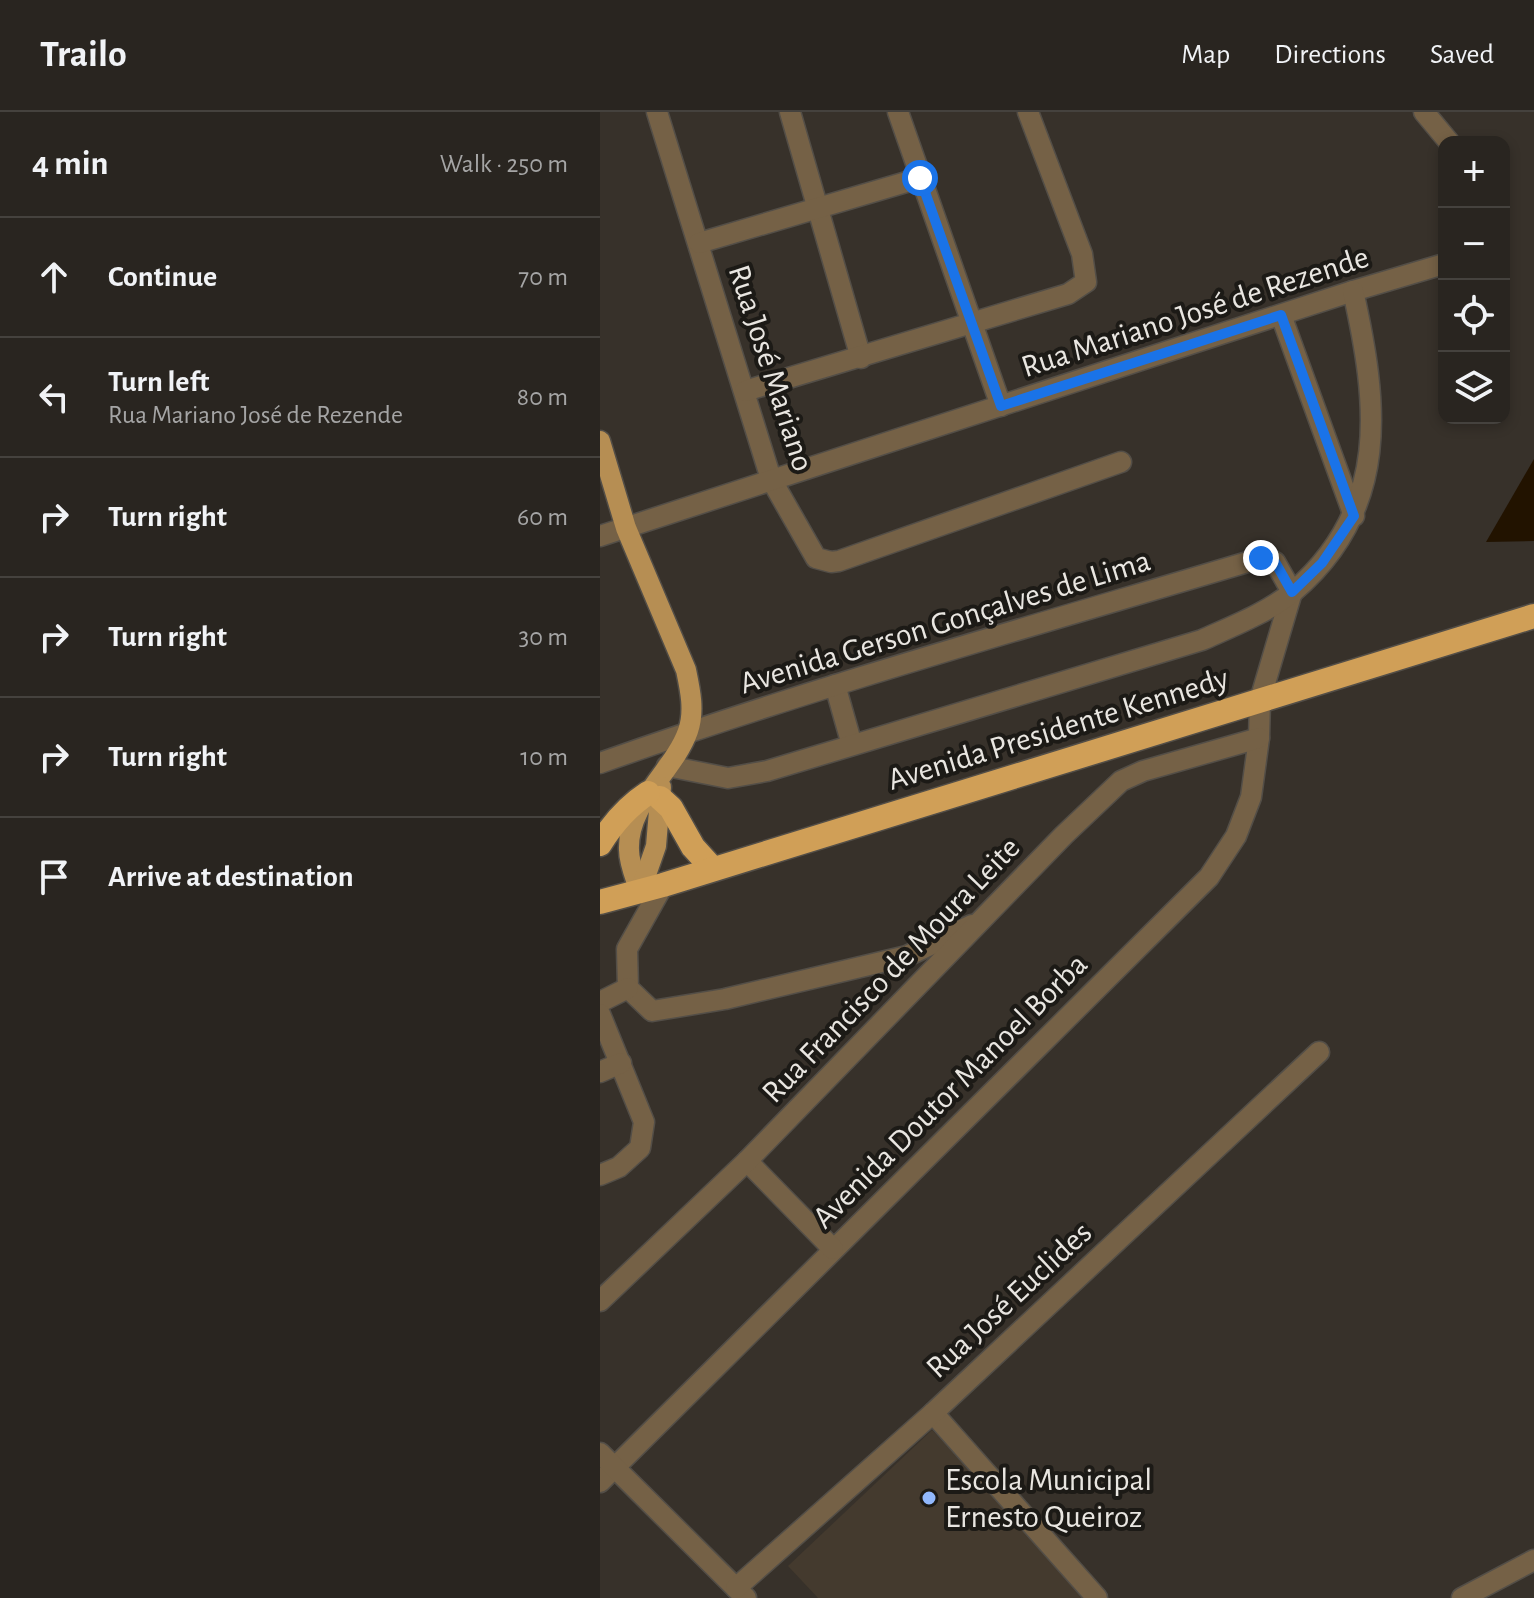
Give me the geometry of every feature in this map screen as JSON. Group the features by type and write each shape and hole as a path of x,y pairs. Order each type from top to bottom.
{"highway":[{"name":"Avenida Presidente Kennedy","path":"600,902 1534,616"},
{"path":"600,844 631,804 659,783 693,847 713,869"}],"main road":[{"path":"600,441 626,528 686,670 691,701 688,731 659,783 652,888"}],"street":[{"name":"Rua José Mariano","path":"657,112 771,479 812,553 820,560 831,562 1121,462"},
{"path":"790,112 861,358"},
{"path":"898,112 1001,406"},
{"path":"745,391 1068,294 1086,282 1082,254 1028,112"},
{"path":"1424,112 1444,136"},
{"path":"699,243 920,178"},
{"name":"Rua Mariano José de Rezende","path":"600,536 1438,266"},
{"path":"659,783 728,778 767,771 1202,640 1249,619 1292,592 1322,563 1354,516 1364,484 1371,415 1368,359 1353,291"},
{"path":"1281,315 1354,516"},
{"name":"Avenida Gerson Gonçalves de Lima","path":"600,763 688,731 835,685 1261,558 1275,562 1292,592"},
{"name":"Avenida Doutor Manoel Borba","path":"605,1468 833,1249 1209,877 1236,836 1251,797 1259,738 1260,700 1292,592"},
{"path":"835,685 852,745"},
{"name":"Rua Francisco de Moura Leite","path":"600,1301 747,1161 1064,835 1121,781 1143,771 1259,738"},
{"path":"652,888 627,949 628,988 652,1011 725,999 907,956 983,920"},
{"path":"600,1002 628,988"},
{"path":"600,1014 644,1122 640,1148 619,1167 600,1175"},
{"name":"Rua José Euclides","path":"741,1593 1319,1052"},
{"path":"600,1072 621,1063"},
{"path":"747,1161 833,1249"},
{"path":"933,1413 1097,1598"},
{"path":"605,1468 741,1593"},
{"path":"1462,1598 1534,1560"}],"shaded area":[{"path":"1534,459 1534,541 1486,542"},
{"name":"Escola Municipal Ernesto Queiroz","path":"932,1430 1096,1598 818,1598 788,1566"}],"place":[{"name":"Escola Municipal Ernesto Queiroz","path":"929,1498"}],"route":[{"path":"920,178 1001,406 1281,315 1354,516 1322,563 1292,592 1275,562 1261,558"}]}
